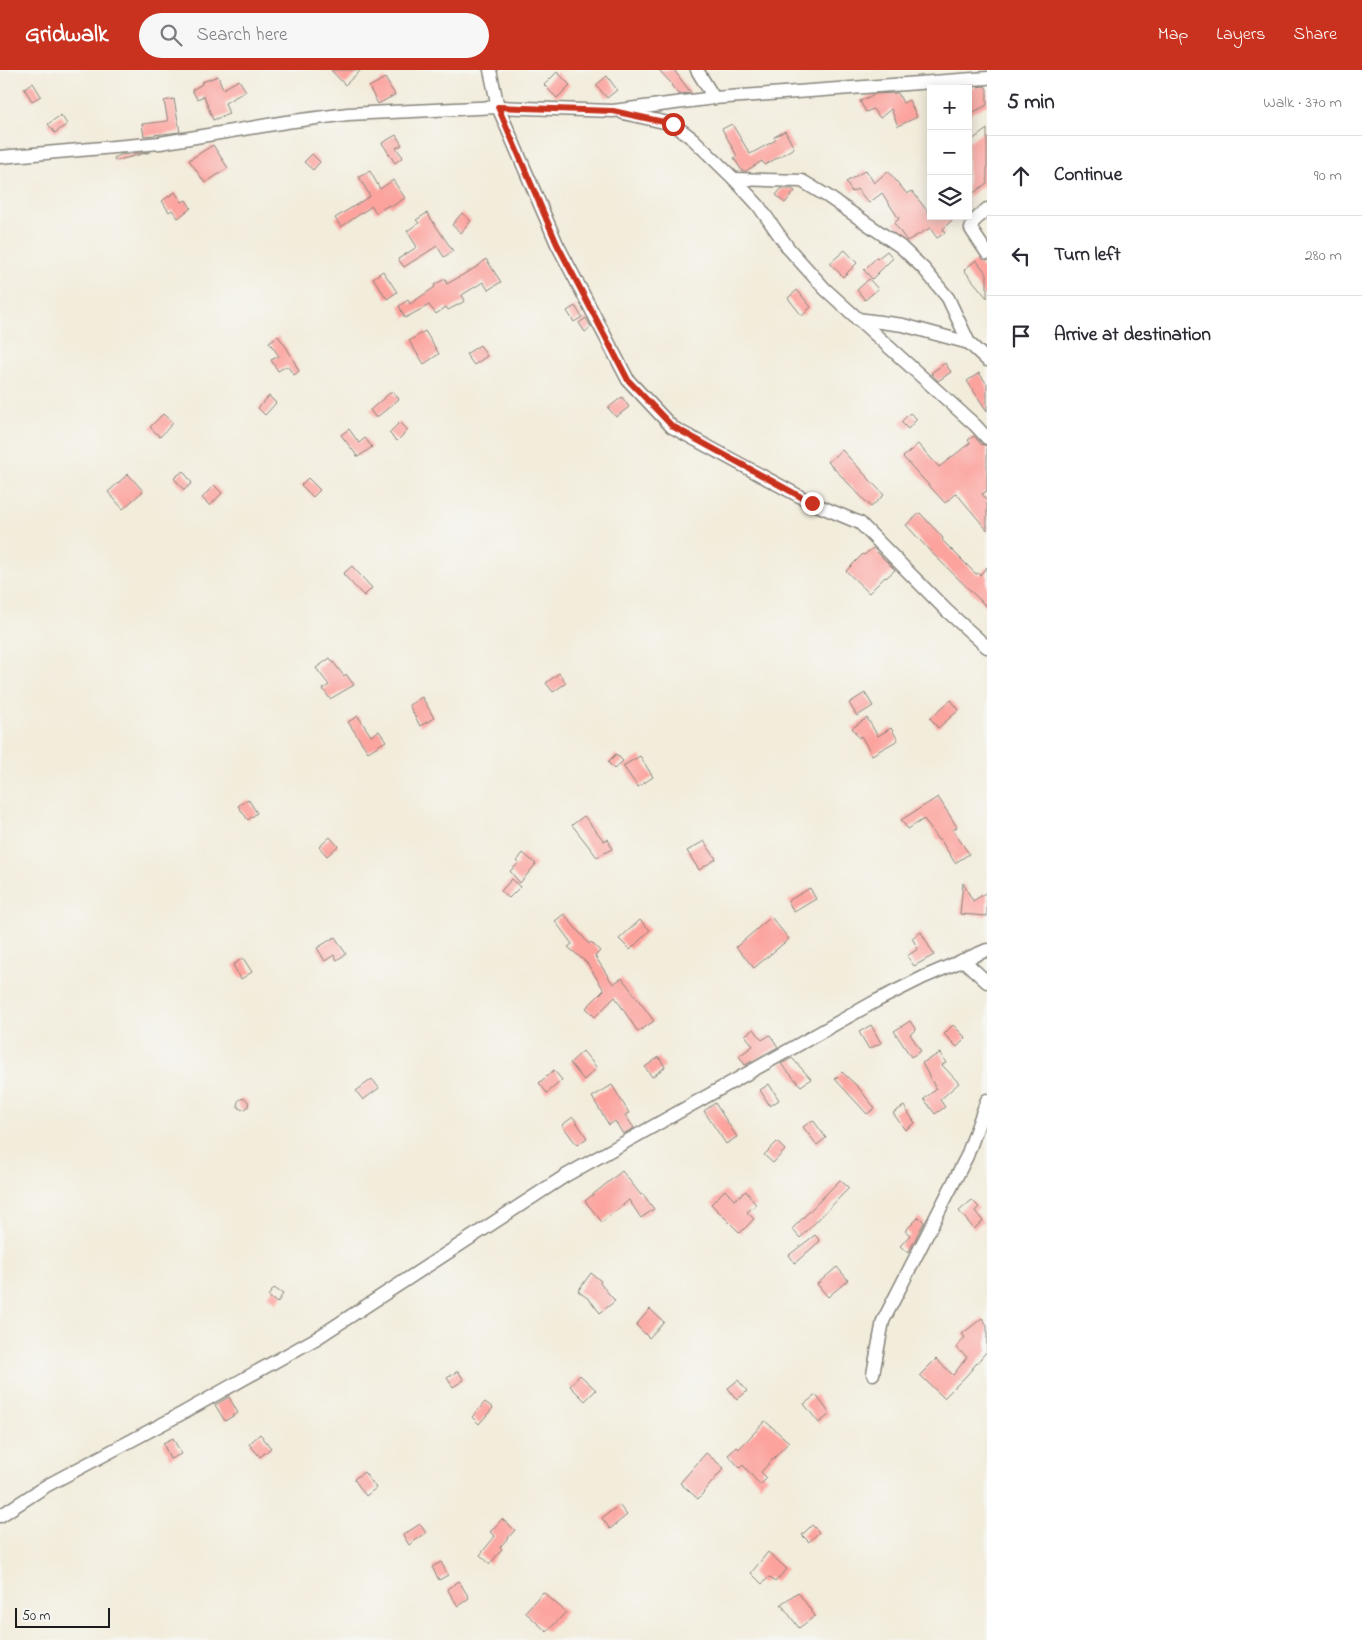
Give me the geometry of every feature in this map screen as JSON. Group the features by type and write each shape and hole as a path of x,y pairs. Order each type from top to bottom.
{"street":[{"path":"490,70 498,107 557,244 628,380 672,426 812,503 860,524 947,612 987,647"},
{"path":"697,70 714,98"},
{"path":"0,157 160,143 286,122 348,114 498,107 613,111 714,98 987,78"},
{"path":"613,111 673,124 693,139 758,205 789,249 825,289 987,438"},
{"path":"734,179 802,182 827,196 901,247 924,269 948,298 969,343 987,360"},
{"path":"987,209 973,222 971,229 987,253"},
{"path":"857,319 903,325 969,343"},
{"path":"0,1516 46,1486 181,1414 317,1338 565,1176 876,1001 924,977 987,950"},
{"path":"963,960 987,982"},
{"path":"873,1374 883,1321 967,1156 987,1100"}],"building":[{"path":"331,70 361,70 345,85"},
{"path":"659,70 674,70 691,93 678,94 672,84"},
{"path":"557,72 570,85 557,98 544,85"},
{"path":"218,76 223,89 239,80 246,91 225,103 229,114 213,120 204,96 197,99 192,90 202,84 202,82"},
{"path":"607,76 617,90 607,98 596,85"},
{"path":"385,78 395,95 378,104 369,87"},
{"path":"33,83 41,96 32,101 24,88"},
{"path":"985,86 987,89 987,105 972,113 972,88"},
{"path":"898,93 903,103 909,100 917,117 898,126 891,109 880,118 873,109 866,112 860,101 875,94"},
{"path":"174,99 180,132 144,136 142,124 168,121 164,101"},
{"path":"61,115 67,124 55,133 48,124"},
{"path":"732,124 750,154 776,140 774,137 785,131 794,148 765,165 762,161 746,171 742,171 734,158 737,156 722,129"},
{"path":"987,129 987,183 972,194 972,175 972,140"},
{"path":"396,135 402,145 396,148 403,157 395,163 382,143"},
{"path":"213,145 228,168 205,183 189,160"},
{"path":"150,152 115,161 114,158 120,155"},
{"path":"312,154 320,162 313,170 304,162"},
{"path":"866,170 874,183 888,171 907,194 912,191 927,211 927,220 952,220 943,229 945,233 937,238 930,228 907,241 894,223 899,219 882,193 869,203 857,189 852,192 846,182"},
{"path":"370,171 380,189 393,180 405,198 391,207 389,205 376,213 372,206 341,227 335,218 370,196 359,177"},
{"path":"781,189 792,189 795,191 785,203 776,195"},
{"path":"175,192 182,202 186,200 191,208 178,218 172,210 169,212 162,201"},
{"path":"427,213 453,251 444,257 437,246 404,267 398,259 417,247 407,231 419,223 416,220"},
{"path":"462,213 471,221 461,233 452,225"},
{"path":"845,250 857,263 843,277 830,263"},
{"path":"887,251 893,258 872,279 864,270 876,258"},
{"path":"486,259 501,282 488,290 483,282 462,295 465,301 448,310 446,307 436,314 429,305 405,318 399,306 408,300 410,304 435,287 434,285 445,279 447,284 478,266"},
{"path":"976,260 987,274 987,298 964,270"},
{"path":"383,271 397,292 387,299 373,278"},
{"path":"869,279 878,289 865,300 857,290"},
{"path":"797,290 811,307 802,316 788,298"},
{"path":"575,306 582,317 574,322 567,311"},
{"path":"586,318 591,327 585,332 579,323"},
{"path":"425,331 439,354 424,364 409,341"},
{"path":"278,336 287,348 299,371 294,375 287,366 278,371 271,360 279,356 269,342"},
{"path":"480,345 487,356 474,365 466,354"},
{"path":"945,363 951,372 938,381 931,373"},
{"path":"979,373 987,384 987,411 967,381"},
{"path":"392,391 399,399 376,418 370,410"},
{"path":"269,396 276,403 265,415 258,408"},
{"path":"622,397 629,407 616,417 608,408"},
{"path":"910,413 917,419 908,429 901,422"},
{"path":"163,414 173,423 160,437 150,427"},
{"path":"400,422 408,430 397,441 389,433"},
{"path":"349,429 359,443 365,438 372,447 358,457 341,435"},
{"path":"974,436 981,444 987,446 987,491 982,494 987,500 987,530 956,493 945,503 903,457 918,444 939,467 970,443 968,440"},
{"path":"842,450 884,495 871,507 828,462"},
{"path":"183,471 192,483 184,490 174,478"},
{"path":"128,474 143,491 123,509 108,492"},
{"path":"308,478 320,490 313,497 301,485"},
{"path":"214,485 222,493 210,506 202,498"},
{"path":"920,513 943,538 942,540 976,574 980,575 987,567 987,607 906,525"},
{"path":"873,548 895,570 869,593 846,571 863,554"},
{"path":"352,566 372,588 364,596 343,574"},
{"path":"330,658 354,685 330,699 323,689 329,685 316,668"},
{"path":"559,673 566,683 553,692 546,683"},
{"path":"865,693 873,706 857,716 849,703"},
{"path":"422,697 434,718 420,726 409,705"},
{"path":"951,700 959,710 938,728 930,718"},
{"path":"358,716 371,736 379,731 386,741 368,752 348,722"},
{"path":"867,718 878,736 891,728 898,740 872,755 861,736 859,738 852,728"},
{"path":"616,754 623,761 614,769 608,762"},
{"path":"640,756 653,777 638,787 623,766"},
{"path":"938,797 957,827 953,830 969,854 955,863 940,839 938,840 924,819 908,829 901,820"},
{"path":"248,799 257,813 248,820 238,806"},
{"path":"584,816 604,841 608,839 612,849 597,857 572,825"},
{"path":"330,837 338,846 327,856 319,847"},
{"path":"704,841 716,859 699,870 687,851"},
{"path":"523,853 536,864 520,883 510,871 519,863 517,861"},
{"path":"512,879 520,887 509,898 501,891"},
{"path":"963,883 973,901 987,892 987,916 960,914"},
{"path":"810,888 816,899 794,912 788,901"},
{"path":"564,914 589,944 591,942 600,951 595,956 613,984 622,978 654,1021 638,1032 615,997 595,1017 586,1008 604,990 587,963 568,947 572,944 555,921"},
{"path":"771,917 789,939 754,968 736,947"},
{"path":"640,920 650,930 630,950 619,939"},
{"path":"921,932 934,955 914,966 907,956 918,949 912,938"},
{"path":"335,937 346,954 337,960 334,955 325,961 317,948"},
{"path":"243,958 252,972 241,979 233,965"},
{"path":"910,1021 916,1030 910,1034 921,1051 911,1057 894,1031"},
{"path":"871,1025 881,1043 869,1049 859,1032"},
{"path":"953,1025 966,1038 957,1047 944,1034"},
{"path":"754,1029 762,1040 770,1035 778,1047 745,1065 739,1056 753,1046 745,1035"},
{"path":"583,1051 597,1068 584,1080 570,1063"},
{"path":"940,1053 946,1063 942,1065 959,1083 940,1100 945,1107 935,1114 924,1099 936,1089 922,1063"},
{"path":"659,1057 665,1067 652,1077 645,1067"},
{"path":"792,1058 811,1079 801,1086 781,1064"},
{"path":"554,1070 562,1080 547,1093 539,1083"},
{"path":"842,1072 857,1086 875,1108 867,1114 835,1079"},
{"path":"372,1079 379,1088 363,1100 356,1091"},
{"path":"769,1084 779,1100 770,1106 760,1090"},
{"path":"612,1085 629,1113 625,1115 634,1128 623,1134 615,1121 609,1125 592,1097"},
{"path":"241,1099 245,1099 248,1104 247,1108 241,1109 238,1106 238,1102"},
{"path":"715,1103 737,1137 726,1144 704,1111"},
{"path":"904,1106 915,1123 905,1130 893,1113"},
{"path":"573,1117 587,1138 577,1145 562,1125"},
{"path":"813,1120 826,1138 817,1145 803,1127"},
{"path":"777,1142 785,1150 773,1163 764,1155"},
{"path":"622,1171 654,1209 641,1218 629,1200 602,1222 585,1201"},
{"path":"840,1180 849,1188 800,1238 792,1229"},
{"path":"725,1190 734,1200 746,1191 756,1205 747,1212 754,1219 740,1233 711,1204"},
{"path":"972,1200 979,1207 975,1211 983,1221 974,1229 959,1211"},
{"path":"919,1217 924,1222 908,1253 900,1246 910,1235 905,1231"},
{"path":"815,1235 820,1241 795,1263 789,1255"},
{"path":"837,1267 848,1280 828,1297 817,1284"},
{"path":"591,1273 601,1281 600,1283 615,1301 600,1313 590,1300 578,1291"},
{"path":"274,1288 283,1294 277,1303 268,1296"},
{"path":"650,1309 664,1322 649,1338 636,1325"},
{"path":"982,1318 987,1325 987,1351 944,1398 920,1375 936,1359 953,1375 967,1357 956,1348 965,1337 962,1334"},
{"path":"458,1371 464,1380 453,1387 447,1378"},
{"path":"580,1375 596,1390 585,1401 570,1386"},
{"path":"738,1380 747,1391 737,1400 728,1388"},
{"path":"816,1395 830,1414 819,1423 804,1404"},
{"path":"229,1397 238,1413 225,1421 215,1405"},
{"path":"485,1402 493,1408 479,1424 472,1417"},
{"path":"765,1421 789,1442 761,1472 767,1478 760,1485 743,1465 740,1468 728,1455 737,1447 739,1449"},
{"path":"260,1434 271,1448 260,1457 249,1444"},
{"path":"173,1438 181,1454 170,1459 163,1443"},
{"path":"706,1453 724,1468 698,1499 680,1483"},
{"path":"364,1472 376,1488 366,1496 354,1479"},
{"path":"619,1505 627,1515 610,1529 602,1518"},
{"path":"502,1519 515,1530 500,1547 502,1549 490,1564 480,1555 495,1536 490,1532"},
{"path":"420,1524 426,1533 409,1545 403,1535"},
{"path":"812,1525 819,1532 809,1542 802,1535"},
{"path":"768,1552 787,1569 775,1582 769,1577 762,1584 751,1573"},
{"path":"441,1562 448,1575 439,1580 432,1567"},
{"path":"459,1581 469,1598 458,1606 447,1589"},
{"path":"543,1592 566,1612 547,1632 525,1612"},
{"path":"798,1592 815,1616 799,1628 781,1604"}],"route":[{"path":"673,124 613,111 498,107 557,244 628,380 672,426 812,503"}]}
